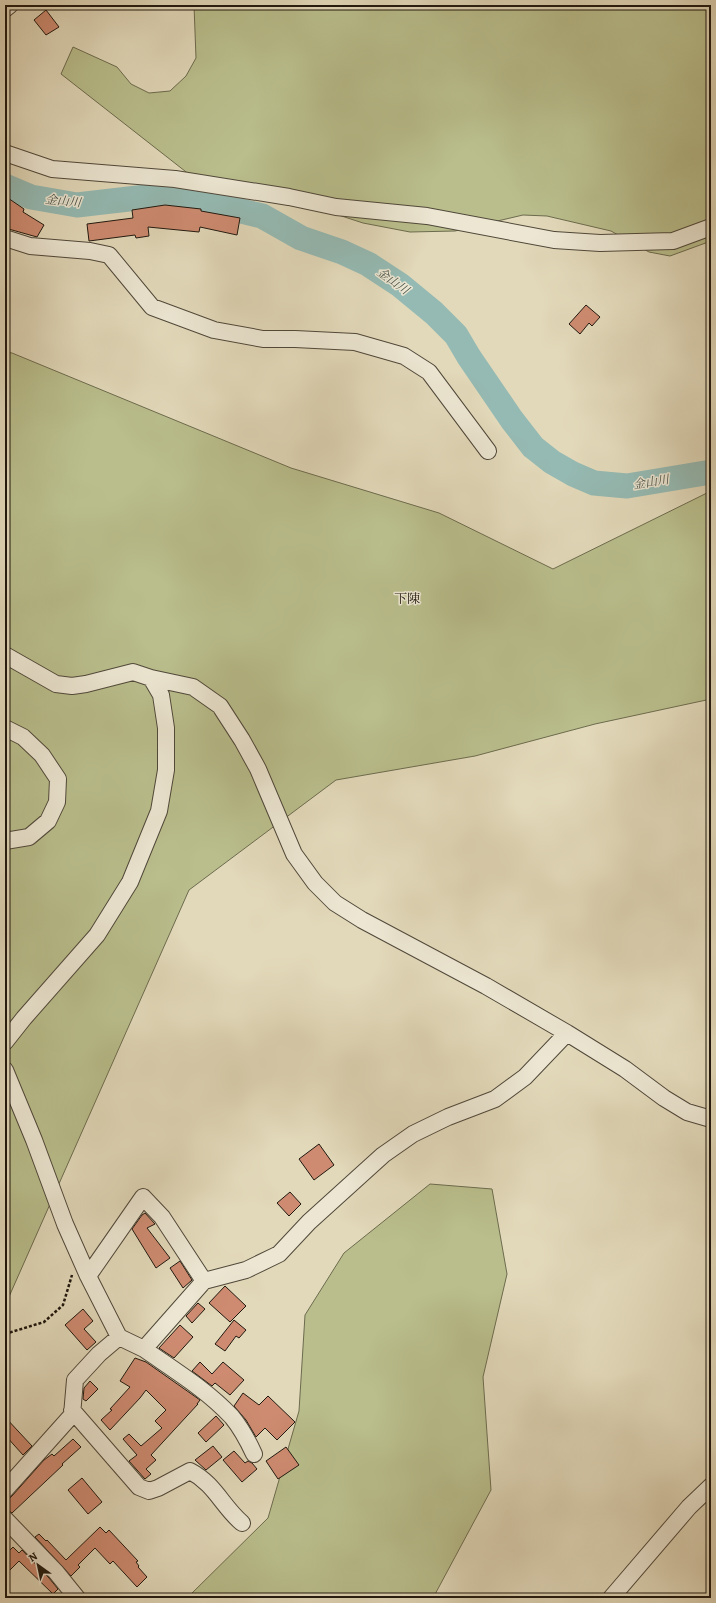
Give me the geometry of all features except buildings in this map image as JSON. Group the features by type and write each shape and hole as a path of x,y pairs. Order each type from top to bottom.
{"street":[{"path":"5,9 10,5"},
{"path":"5,153 52,169 175,179 289,197 336,207 427,216 554,240 600,243 673,240 711,227"},
{"path":"5,238 30,246 90,251 109,255 152,307 214,330 263,339 355,342 404,356 429,372 488,451"},
{"path":"5,655 56,684 72,686 86,684 133,672 151,678 193,687 220,706 242,740 258,769 294,854 315,883 336,903 362,920 486,986 567,1033 625,1069 670,1102 687,1112 711,1119"},
{"path":"5,1042 24,1018 97,935 130,882 159,811 166,770 166,728 161,695 151,678"},
{"path":"5,728 23,738 42,755 58,778 57,802 48,821 29,837 5,841"},
{"path":"144,1349 204,1281 246,1270 279,1254 309,1222 384,1155 413,1134 448,1117 495,1099 524,1077 567,1033"},
{"path":"5,1070 34,1140 65,1224 81,1274 119,1337 144,1349 193,1383 218,1404 232,1418 246,1437 254,1454"},
{"path":"81,1274 143,1196 162,1217 204,1281"},
{"path":"5,1490 72,1415 75,1380 119,1337"},
{"path":"72,1410 139,1487 149,1491 158,1488 190,1471 202,1477 213,1488 234,1516 242,1524"},
{"path":"611,1598 689,1507 711,1486"},
{"path":"5,1519 56,1572 77,1598"}],"path":[{"path":"5,1334 44,1322 63,1305 81,1274"}],"green space":[{"path":"194,5 711,5 711,241 670,256 649,252 611,231 547,216 523,215 455,231 410,232 363,223 320,209 213,193 61,74 73,47 117,67 131,84 149,93 170,91 186,76 196,58"},
{"path":"5,352 12,353 291,468 439,513 553,569 711,491 711,699 595,724 475,756 336,780 189,890 8,1299 5,1301"},
{"path":"430,1184 492,1189 507,1274 483,1377 491,1490 433,1598 187,1598 268,1518 299,1411 305,1315 344,1253"}],"waterway":[{"name":"金山川","path":"5,186 31,197 77,205 146,197 213,204 262,216 301,238 342,252 368,264 400,285 434,313 456,335 469,357 512,420 533,447 552,462 573,474 594,483 627,486 711,472"}],"district":[{"name":"下陳","path":"407,598"}]}
